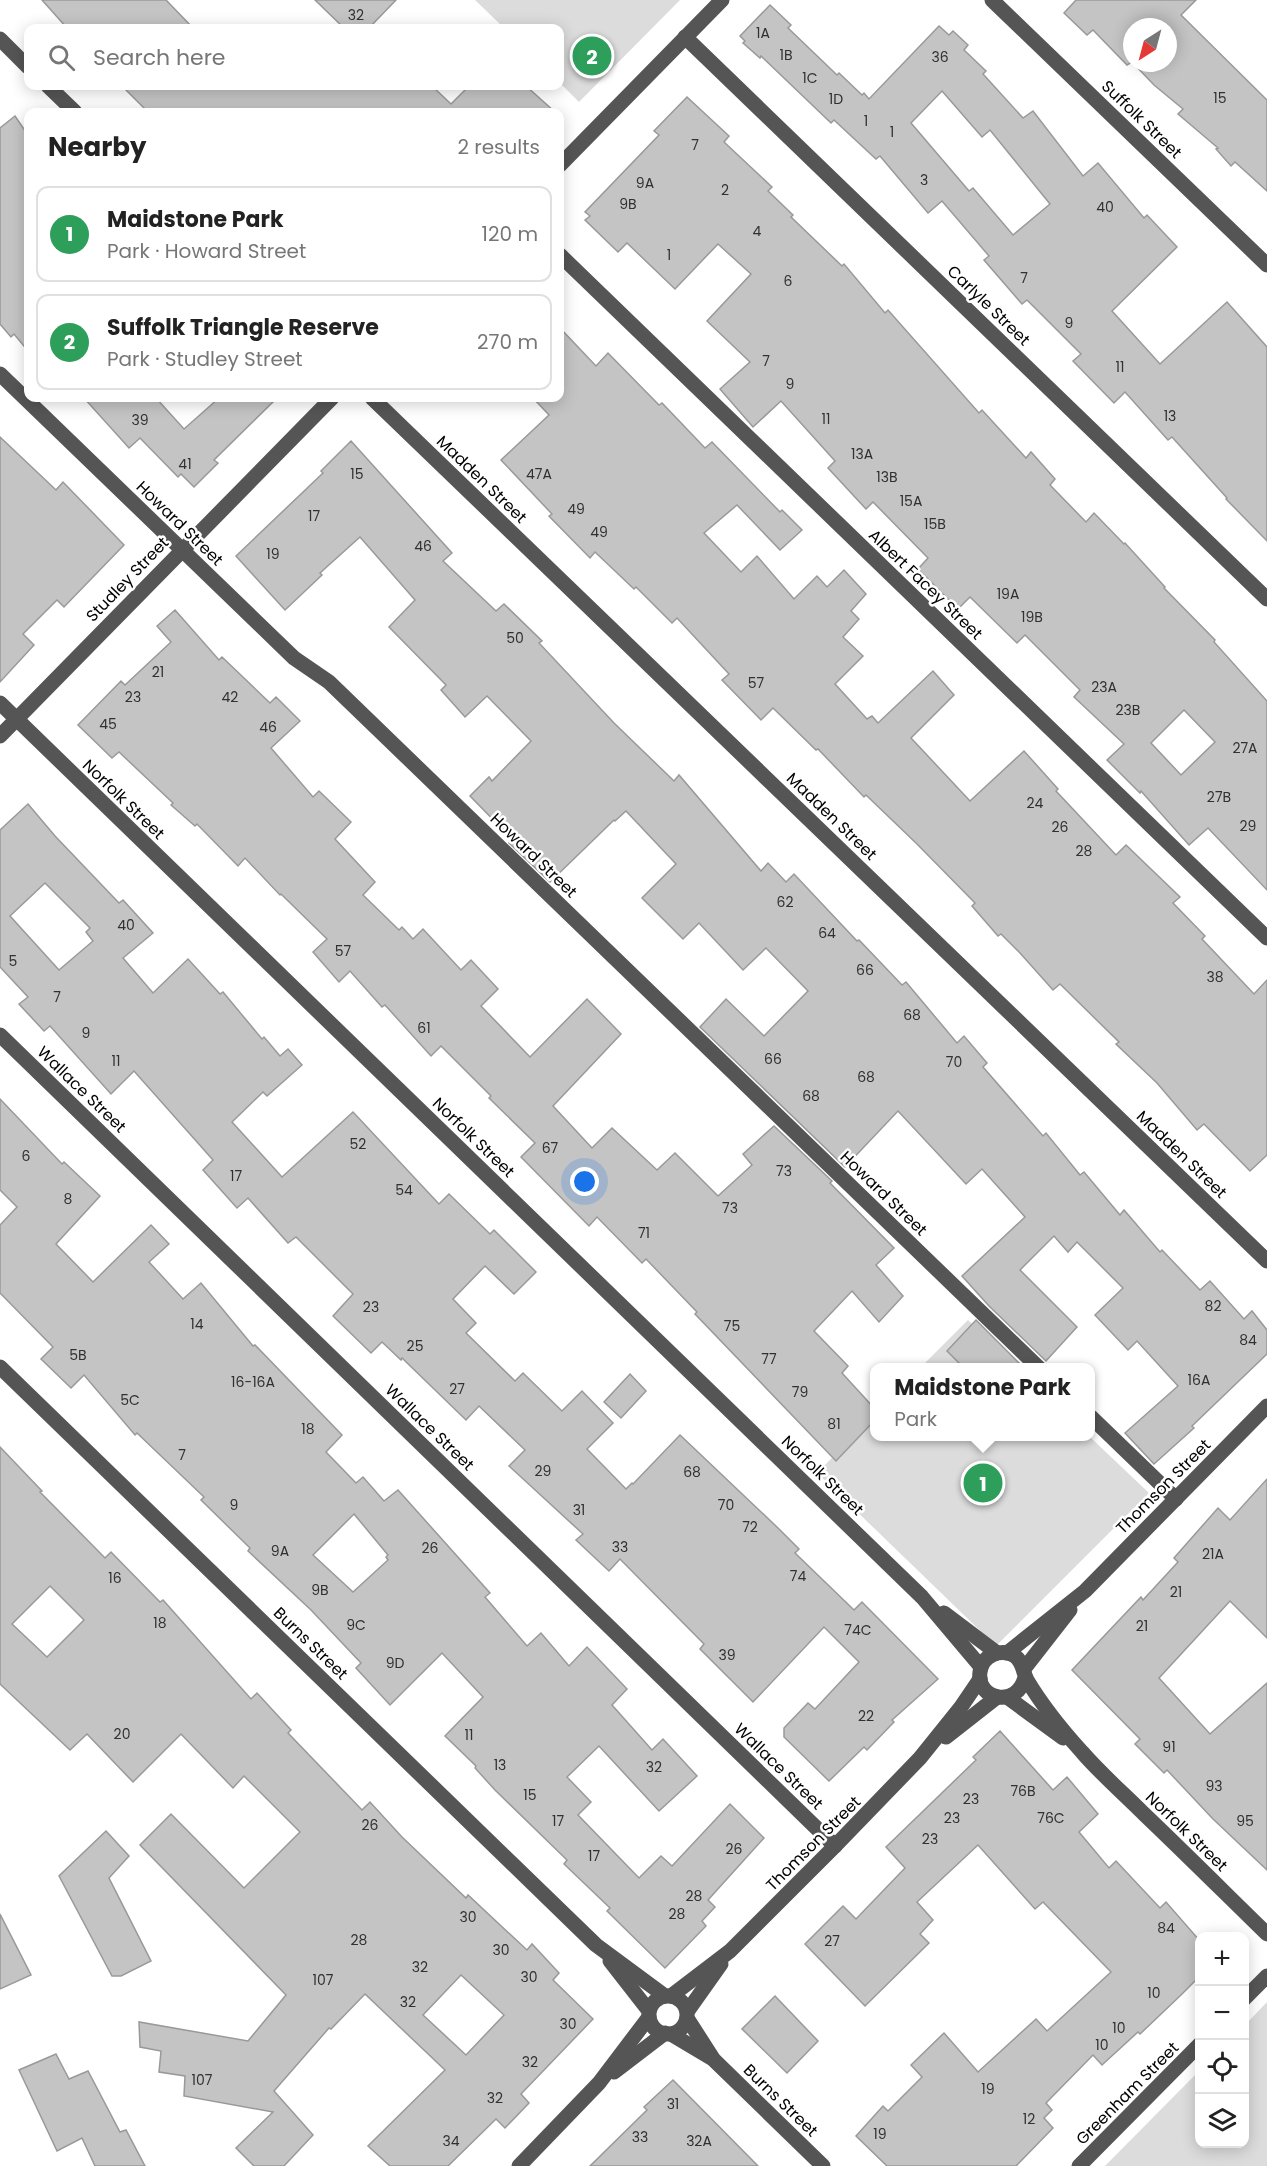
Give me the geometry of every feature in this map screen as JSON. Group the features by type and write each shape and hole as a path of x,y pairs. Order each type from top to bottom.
{"street":[{"path":"564,161 722,0"},
{"name":"Suffolk Street","path":"992,0 1267,265"},
{"name":"Carlyle Street","path":"685,37 1267,599"},
{"path":"0,39 24,63"},
{"path":"52,90 71,108"},
{"name":"Albert Facey Street","path":"564,259 1267,938"},
{"name":"Howard Street","path":"0,374 24,397"},
{"name":"Howard Street","path":"29,402 294,658 329,682 1035,1363"},
{"name":"Studley Street","path":"0,736 328,402"},
{"name":"Madden Street","path":"376,402 1267,1261"},
{"name":"Norfolk Street","path":"0,703 922,1597 980,1673"},
{"name":"Wallace Street","path":"0,1035 836,1846"},
{"name":"Burns Street","path":"0,1366 597,1945 668,1996"},
{"name":"Thomson Street","path":"1002,1653 1084,1591 1267,1406"},
{"path":"1095,1421 1176,1499"},
{"name":"Thomson Street","path":"1024,1673 1084,1591"},
{"name":"Norfolk Street","path":"922,1597 1002,1653"},
{"path":"1002,1653 1018,1659 1024,1673 1020,1690 1002,1697 985,1690 980,1673 990,1656 1002,1653"},
{"name":"Thomson Street","path":"668,1996 729,1952 836,1846 920,1758 961,1707 980,1673"},
{"name":"Norfolk Street","path":"1024,1673 1041,1701 1082,1753 1267,1934"},
{"name":"Norfolk Street","path":"1002,1697 1082,1753"},
{"name":"Thomson Street","path":"920,1758 1002,1697"},
{"name":"Burns Street","path":"597,1945 649,2014"},
{"name":"Thomson Street","path":"687,2015 729,1952"},
{"path":"1249,1995 1267,1976"},
{"path":"519,2166 600,2083 649,2014 655,2001 668,1996 682,2001 687,2015 681,2028 668,2033 600,2083"},
{"path":"649,2014 654,2028 668,2033"},
{"name":"Burns Street","path":"687,2015 713,2059"},
{"name":"Burns Street","path":"668,2033 713,2059 823,2166"},
{"name":"Greenham Street","path":"1079,2166 1195,2049"}],"shaded area":[{"path":"475,0 680,0 579,102 564,87 564,24 500,24"},
{"path":"968,1320 1014,1363 925,1363"},
{"path":"870,1419 870,1441 1094,1441 1149,1493 996,1646 817,1473"},
{"path":"1267,2002 1267,2166 1105,2166 1195,2075 1195,2148 1249,2148 1249,2021"}],"building":[{"path":"42,0 166,0 189,24 63,24"},
{"path":"315,0 396,0 373,24 340,24"},
{"path":"1076,0 1196,0 1181,15 1267,100 1267,191 1235,162 1231,166 1216,149 1218,148 1178,114 1183,109 1142,72 1177,72 1177,18 1123,18 1123,61 1093,30 1087,35 1064,13"},
{"path":"770,5 791,25 788,28 837,75 839,73 869,99 939,26 949,35 953,31 968,45 964,50 986,71 983,74 1023,118 1033,111 1083,176 1098,163 1144,218 1147,215 1177,247 1112,311 1160,364 1227,302 1267,347 1267,541 1226,499 1172,437 1168,440 1125,392 1114,403 1073,361 1081,354 1027,300 1022,304 984,260 989,256 942,201 928,213 880,156 876,159 834,120 831,123 761,56 760,58 743,43 745,41 740,36","holes":["942,91 982,137 990,130 1050,204 1013,235 973,188 969,191 911,123"]},
{"path":"126,90 436,90 451,104 465,90 530,90 551,108 144,108"},
{"path":"687,97 729,136 724,142 772,187 768,191 793,215 791,217 842,266 844,264 885,313 888,310 979,413 982,410 1026,458 1031,452 1055,479 1050,485 1086,522 1094,513 1125,543 1164,588 1215,640 1214,642 1267,701 1267,890 1208,828 1189,845 1141,791 1140,793 1107,760 1124,744 1074,697 1080,690 1025,635 1017,643 970,597 958,609 918,569 928,558 873,502 866,509 828,468 835,461 781,401 753,427 720,389 750,362 707,321 751,274 718,244 675,289 627,243 618,252 585,220 590,216 585,212 659,135 654,131","holes":["1184,710 1215,742 1181,775 1151,743"]},
{"path":"15,116 24,129 24,346 14,334 11,337 0,324 0,128"},
{"path":"564,332 596,366 608,353 659,405 662,403 705,448 712,442 780,512 782,510 802,530 780,550 737,505 704,533 741,572 757,556 794,599 817,576 827,587 844,570 866,594 851,611 859,619 843,637 863,656 835,684 867,719 872,716 878,723 933,671 954,695 911,738 970,801 1024,751 1058,789 1056,791 1116,855 1126,845 1180,897 1173,903 1205,936 1202,939 1254,994 1267,980 1267,1155 1250,1171 1204,1124 1197,1130 1157,1083 1116,1044 1119,1042 1060,984 1053,990 1001,934 998,936 972,906 975,903 866,795 864,797 818,749 816,750 773,708 761,720 722,680 729,674 677,618 672,623 636,587 634,589 595,552 590,558 549,516 552,514 501,460 549,415 537,402 564,402"},
{"path":"88,402 160,402 184,429 214,402 273,402 214,460 218,463 194,487 181,474 178,477 140,438 129,448"},
{"path":"0,437 56,490 63,482 124,545 64,607 57,600 23,634 34,645 0,682"},
{"path":"351,441 452,553 443,561 496,611 504,604 542,641 539,643 614,723 674,781 679,775 761,871 768,863 786,882 794,874 902,985 906,982 957,1043 964,1036 987,1063 983,1067 1043,1136 1046,1133 1080,1175 1084,1172 1120,1215 1124,1210 1160,1252 1162,1250 1200,1290 1210,1281 1244,1319 1252,1311 1267,1330 1267,1354 1192,1426 1194,1428 1154,1464 1125,1433 1178,1386 1137,1341 1128,1350 1095,1315 1123,1288 1077,1242 1068,1252 1054,1236 1020,1270 1077,1327 1046,1361 989,1306 962,1276 1025,1217 982,1169 966,1184 898,1111 845,1167 700,1027 726,999 764,1036 808,991 766,948 743,970 699,923 683,939 642,898 676,864 626,811 550,882 509,843 513,840 470,796 489,777 492,781 531,741 487,696 465,717 441,690 446,685 389,627 415,600 360,537 320,573 322,575 285,610 236,556 323,473 321,471"},
{"path":"175,610 219,660 222,657 270,703 276,697 300,721 271,748 313,797 319,791 351,822 335,839 375,882 363,895 399,930 402,927 413,939 423,929 461,970 471,960 498,989 481,1006 530,1057 587,999 621,1034 553,1106 592,1148 612,1128 657,1170 675,1153 718,1196 752,1165 743,1154 774,1126 832,1181 830,1183 894,1248 876,1265 903,1296 879,1322 852,1291 814,1331 848,1366 842,1373 870,1404 870,1425 836,1461 695,1314 697,1312 646,1259 642,1263 597,1217 589,1226 521,1157 535,1143 441,1046 431,1056 385,1005 382,1007 350,971 339,982 313,952 327,939 245,858 238,866 197,824 195,826 171,805 173,803 119,752 112,758 78,725 121,681 125,685 171,642 157,626"},
{"path":"28,804 119,903 123,900 153,933 123,958 153,993 188,959 220,994 223,992 262,1039 264,1037 280,1056 288,1049 302,1065 267,1096 263,1092 232,1122 282,1177 353,1112 439,1204 449,1194 490,1234 494,1230 536,1272 514,1294 485,1266 453,1299 476,1323 466,1333 515,1381 523,1373 562,1411 582,1391 613,1423 587,1449 626,1489 680,1435 799,1549 795,1553 854,1610 862,1602 938,1679 892,1720 894,1722 867,1750 864,1747 829,1781 784,1737 784,1728 808,1703 815,1709 859,1662 824,1627 753,1702 700,1649 704,1644 620,1559 609,1571 576,1540 583,1534 509,1466 525,1450 479,1406 466,1420 402,1358 401,1360 382,1342 371,1353 333,1316 353,1294 296,1237 288,1243 248,1198 237,1208 203,1170 213,1160 134,1071 111,1094 50,1026 44,1031 19,1004 28,997 0,967 0,830","holes":["45,883 90,928 86,932 93,941 59,970 10,916"]},
{"path":"0,1099 62,1164 64,1162 100,1196 56,1244 93,1282 151,1225 169,1244 149,1262 183,1299 201,1283 253,1346 255,1345 342,1435 326,1452 356,1483 363,1477 384,1501 398,1490 490,1593 485,1597 527,1646 541,1633 569,1666 587,1647 627,1689 612,1705 652,1750 663,1739 697,1776 659,1811 599,1746 567,1777 591,1802 578,1815 639,1878 661,1856 672,1866 730,1804 764,1838 708,1900 715,1907 702,1921 706,1926 665,1968 607,1911 610,1908 564,1864 567,1860 495,1790 475,1768 476,1766 445,1736 483,1697 442,1653 390,1705 356,1668 361,1663 311,1610 248,1551 250,1548 201,1500 204,1497 137,1433 135,1435 84,1375 71,1388 41,1359 53,1347 0,1293 0,1225 17,1207 0,1190","holes":["354,1514 388,1555 386,1557 388,1560 353,1592 313,1555"]},
{"path":"976,1320 1019,1363 959,1363 947,1351"},
{"path":"630,1374 646,1391 621,1418 604,1402"},
{"path":"0,1447 42,1491 40,1492 105,1558 111,1552 160,1602 163,1600 251,1699 257,1693 291,1730 288,1733 362,1810 370,1802 402,1837 466,1898 468,1895 527,1950 532,1944 559,1973 553,1980 593,2019 521,2094 529,2103 505,2128 496,2119 448,2166 390,2166 368,2146 445,2070 365,1994 331,2029 329,2028 274,2091 313,2135 284,2166 254,2166 236,2148 273,2112 184,2096 185,2076 159,2072 161,2051 140,2047 139,2022 248,2041 286,1995 140,1845 171,1814 244,1888 300,1832 244,1776 233,1788 181,1734 133,1782 87,1734 70,1750 0,1684","holes":["50,1586 84,1620 47,1657 12,1624","461,1975 504,2015 466,2055 423,2015"]},
{"path":"1267,1479 1267,1638 1230,1601 1159,1678 1210,1734 1267,1683 1267,1870 1213,1819 1167,1770 1164,1773 1135,1744 1140,1739 1072,1670 1141,1597 1143,1600 1178,1562 1174,1558 1218,1508 1230,1520"},
{"path":"1000,1731 1053,1790 1067,1777 1098,1814 1079,1832 1109,1868 1116,1861 1160,1908 1166,1902 1195,1935 1195,1981 1140,2034 1138,2032 1102,2065 1093,2055 1046,2103 1052,2110 1044,2118 1053,2128 1016,2166 887,2166 856,2136 883,2106 888,2111 922,2077 911,2065 944,2033 978,2072 1036,2019 1047,2031 1111,1972 1043,1902 1035,1909 978,1845 917,1902 933,1920 920,1934 929,1943 865,2006 805,1944 843,1906 856,1919 905,1868 886,1847 976,1760 973,1757"},
{"path":"106,1831 129,1856 109,1878 151,1961 121,1976 112,1976 59,1876"},
{"path":"0,1914 31,1975 0,1989"},
{"path":"775,1996 818,2041 787,2073 742,2029"},
{"path":"56,2054 69,2079 88,2071 120,2132 126,2130 145,2166 95,2166 82,2138 57,2151 19,2070"},
{"path":"673,2080 758,2166 590,2166 647,2110 644,2107"}],"place":[{"name":"Suffolk Triangle Reserve","path":"592,56"},
{"name":"Maidstone Park","path":"983,1483"}]}
